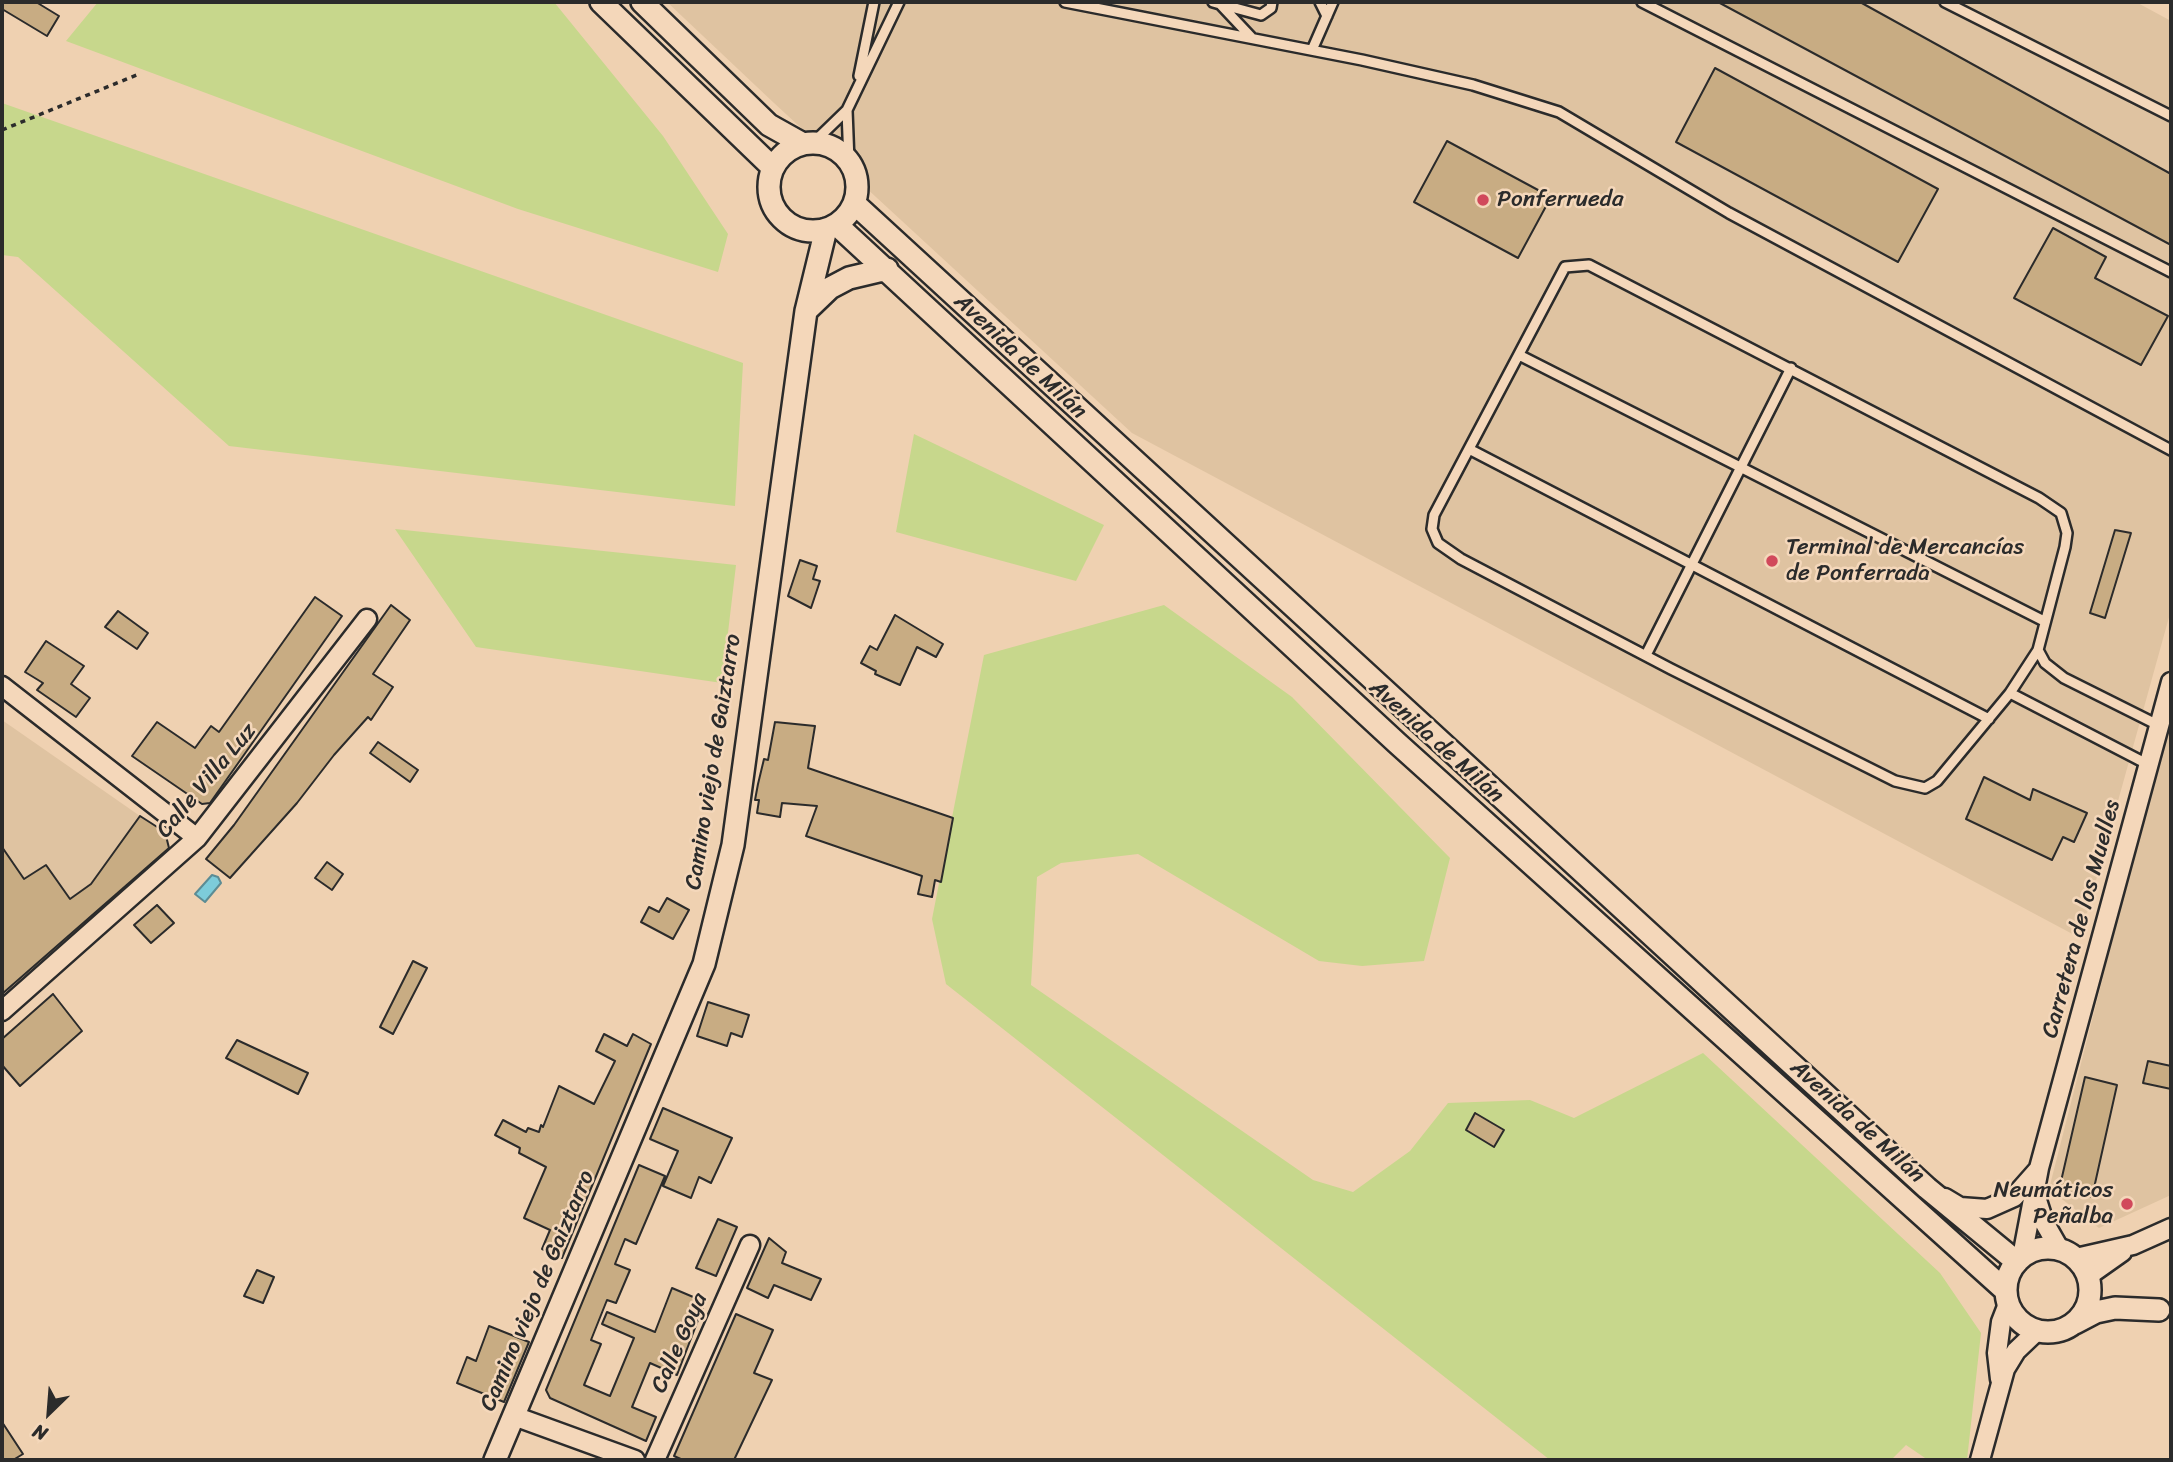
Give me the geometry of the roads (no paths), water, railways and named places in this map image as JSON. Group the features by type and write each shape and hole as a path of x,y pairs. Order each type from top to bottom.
{"street":[{"path":"601,2 773,168"},
{"path":"642,2 769,125 808,143 833,146 849,162 858,188 855,204 848,216 831,227 813,231 799,229 788,223 777,212 770,195 773,168 788,150 808,143"},
{"name":"Avenida de Milán","path":"855,204 1927,1188 2019,1259"},
{"name":"Avenida de Milán","path":"831,227 887,269 1397,743 2007,1298"},
{"name":"Camino viejo de Gaiztarro","path":"495,1460 704,964 733,845 806,311 811,284 831,227"},
{"name":"Camino viejo de Gaiztarro","path":"799,229 811,284"},
{"path":"806,311 830,288 849,278 887,269"},
{"name":"Calle Villa Luz","path":"2,1011 197,838 367,620"},
{"name":"Carretera de los Muelles","path":"2019,1259 2033,1190 2171,682"},
{"path":"2,686 197,838"},
{"name":"Carretera de los Muelles","path":"1927,1188 1960,1207 1987,1209 2014,1197 2039,1168"},
{"path":"2033,1190 2044,1222 2078,1267 2086,1308 2073,1324"},
{"path":"2078,1267 2171,1228"},
{"name":"Calle Goya","path":"655,1460 750,1245"},
{"path":"2000,1385 1997,1353 2009,1273 2019,1259 2031,1251 2047,1248 2129,1302 2165,1311"},
{"path":"2007,1298 2020,1322 2037,1331 2056,1332 2096,1312 2115,1308 2165,1311"},
{"path":"1980,1460 2005,1369 2015,1351 2037,1331"},
{"path":"514,1416 635,1460"}],"lane":[{"path":"853,98 874,2"},
{"path":"808,143 847,110 899,2"},
{"path":"1065,2 1474,85 1559,112 1729,213 2171,450"},
{"path":"1216,3 1261,15 1271,8 1272,2"},
{"path":"1320,2 1327,16"},
{"path":"1312,50 1333,2"},
{"path":"1642,2 2171,272"},
{"path":"1945,2 2171,116"},
{"path":"1216,3 1252,39"},
{"path":"847,110 849,162"},
{"path":"1590,265 2039,498 2061,513 2067,533 2038,650 2010,694 1937,781 1924,788 1909,786 1461,559 1438,543 1432,529 1434,515 1519,355 1565,267 1590,265"},
{"path":"1519,355 2044,621"},
{"path":"1646,655 1791,368"},
{"path":"1469,449 1989,719"},
{"path":"2038,650 2045,663 2064,678 2160,726"},
{"path":"2010,694 2149,765"}],"water":[{"path":"212,875 218,877 221,883 205,902 195,894"}],"place":[{"name":"Ponferrueda","path":"1483,200"},
{"name":"Terminal de Mercancías de Ponferrada","path":"1772,561"},
{"name":"Neumáticos Peñalba","path":"2127,1204"}]}
